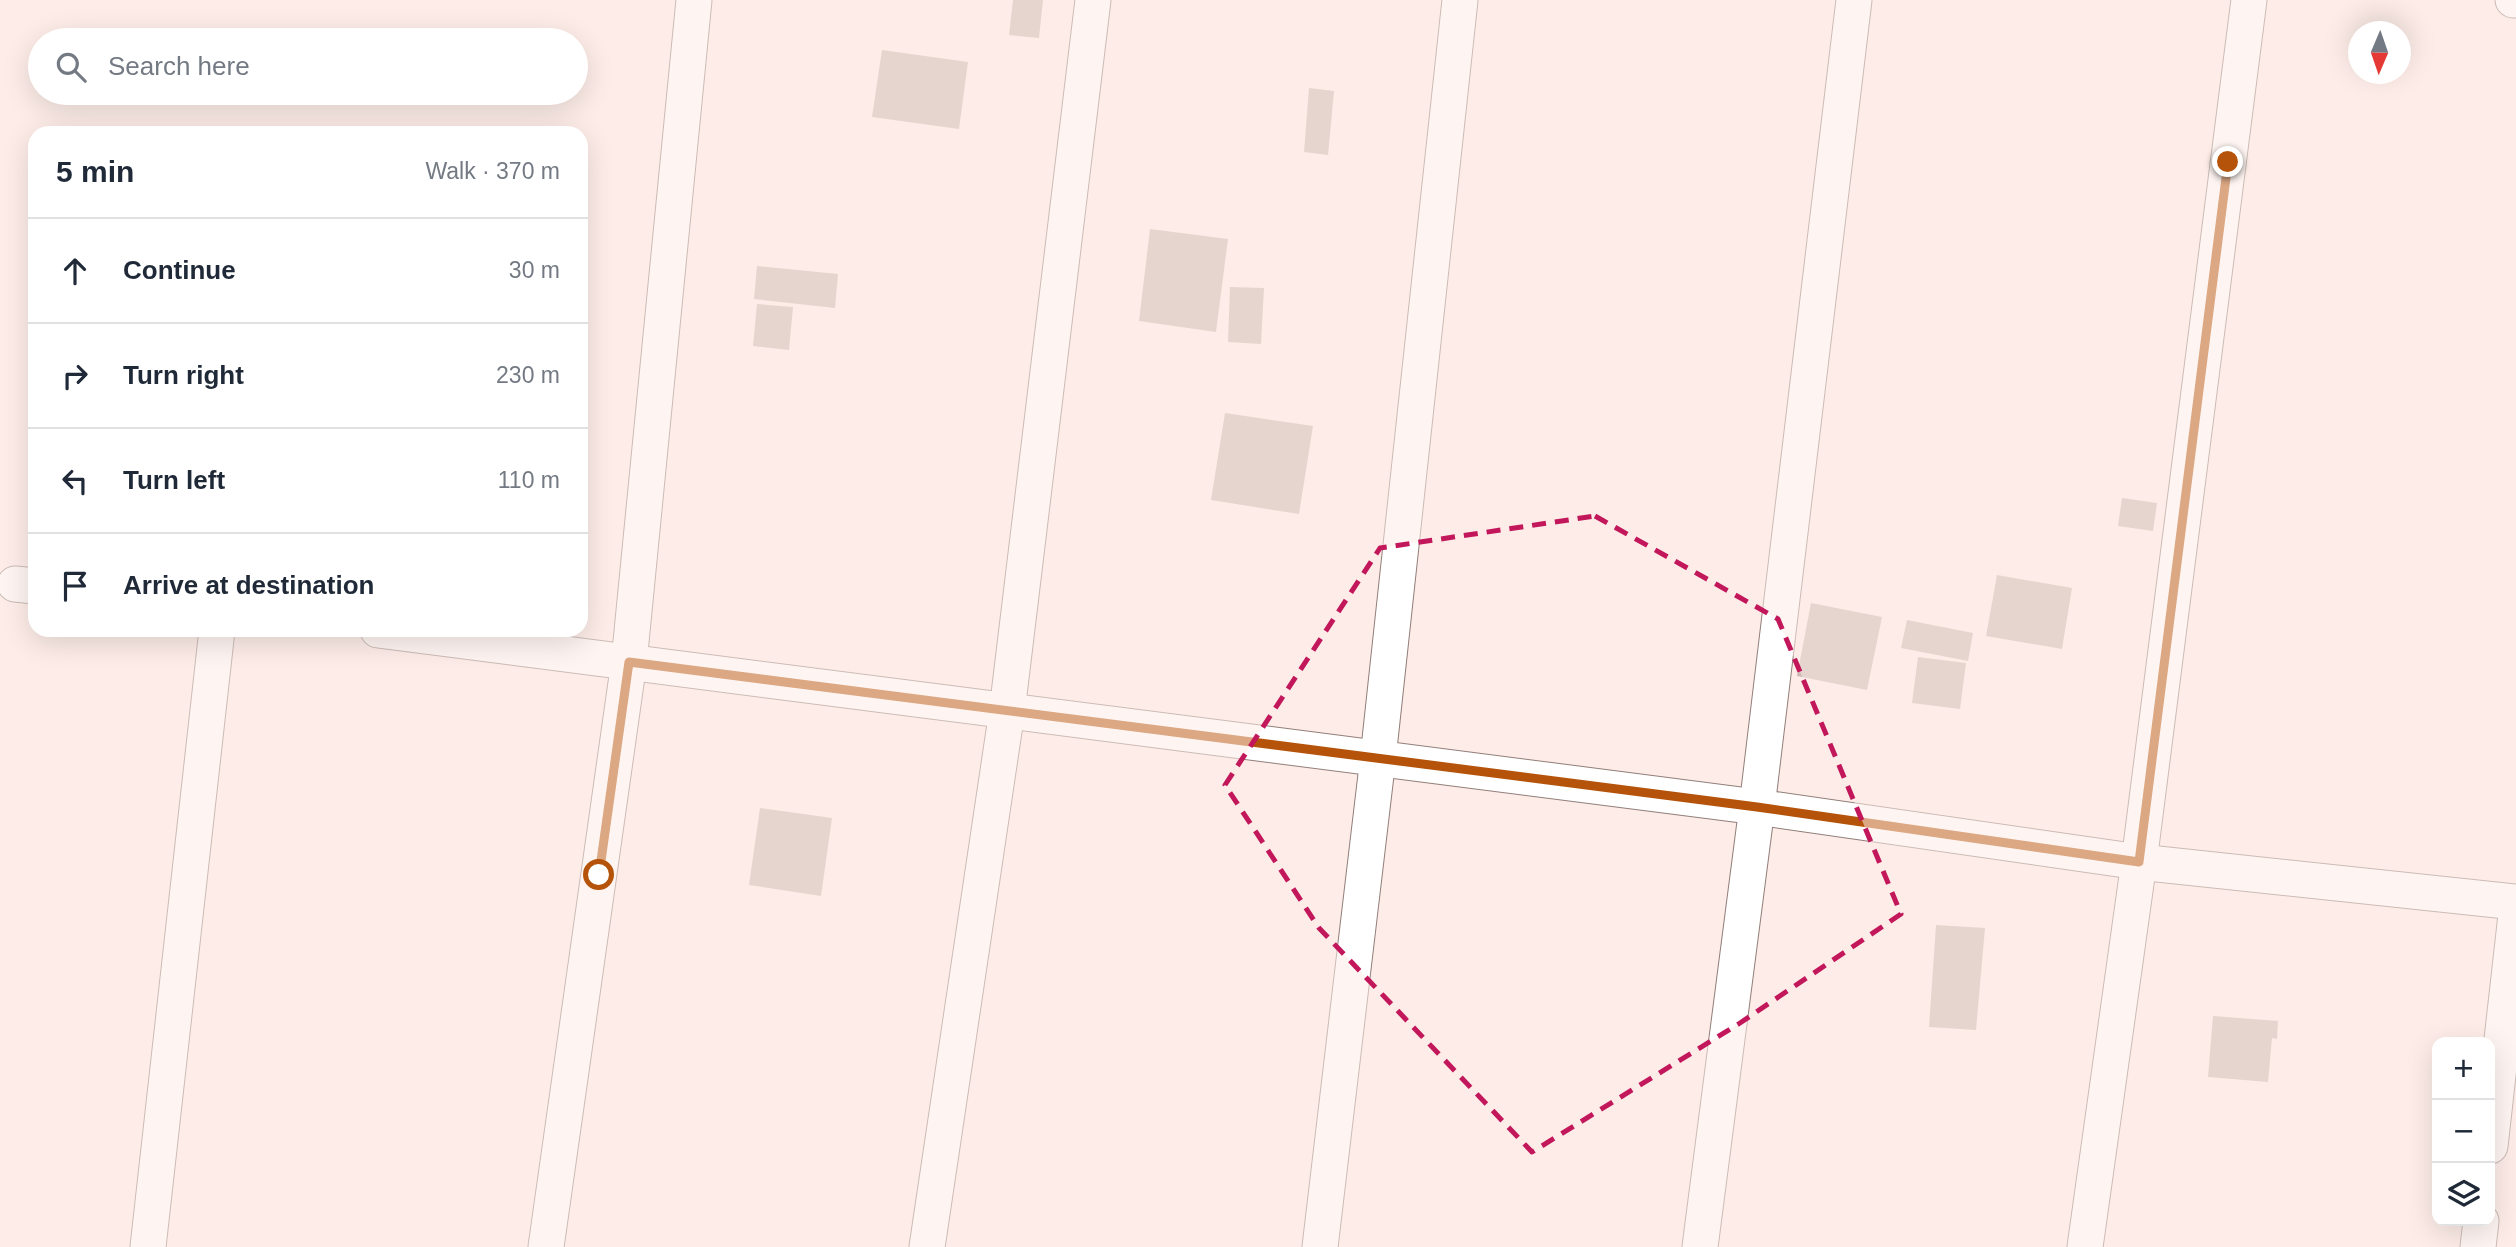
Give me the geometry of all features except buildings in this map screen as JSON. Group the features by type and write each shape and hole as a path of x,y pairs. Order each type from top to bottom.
{"street":[{"path":"546,1247 629,662 694,0"},
{"path":"927,1247 1007,711 1093,0"},
{"path":"1320,1247 1378,758 1460,0"},
{"path":"1700,1247 1757,807 1854,0"},
{"path":"2085,1247 2139,862 2249,0"},
{"path":"148,1247 216,637"},
{"path":"433,637 1757,807 2139,862 2516,902"},
{"path":"2495,1102 2516,915"},
{"path":"2478,1247 2480,1226"}],"highlighted area":[{"path":"1595,516 1778,619 1901,914 1740,1023 1532,1152 1319,928 1225,785 1380,548"}],"route":[{"path":"599,875 629,662 1757,807 2139,862 2228,162"}]}
